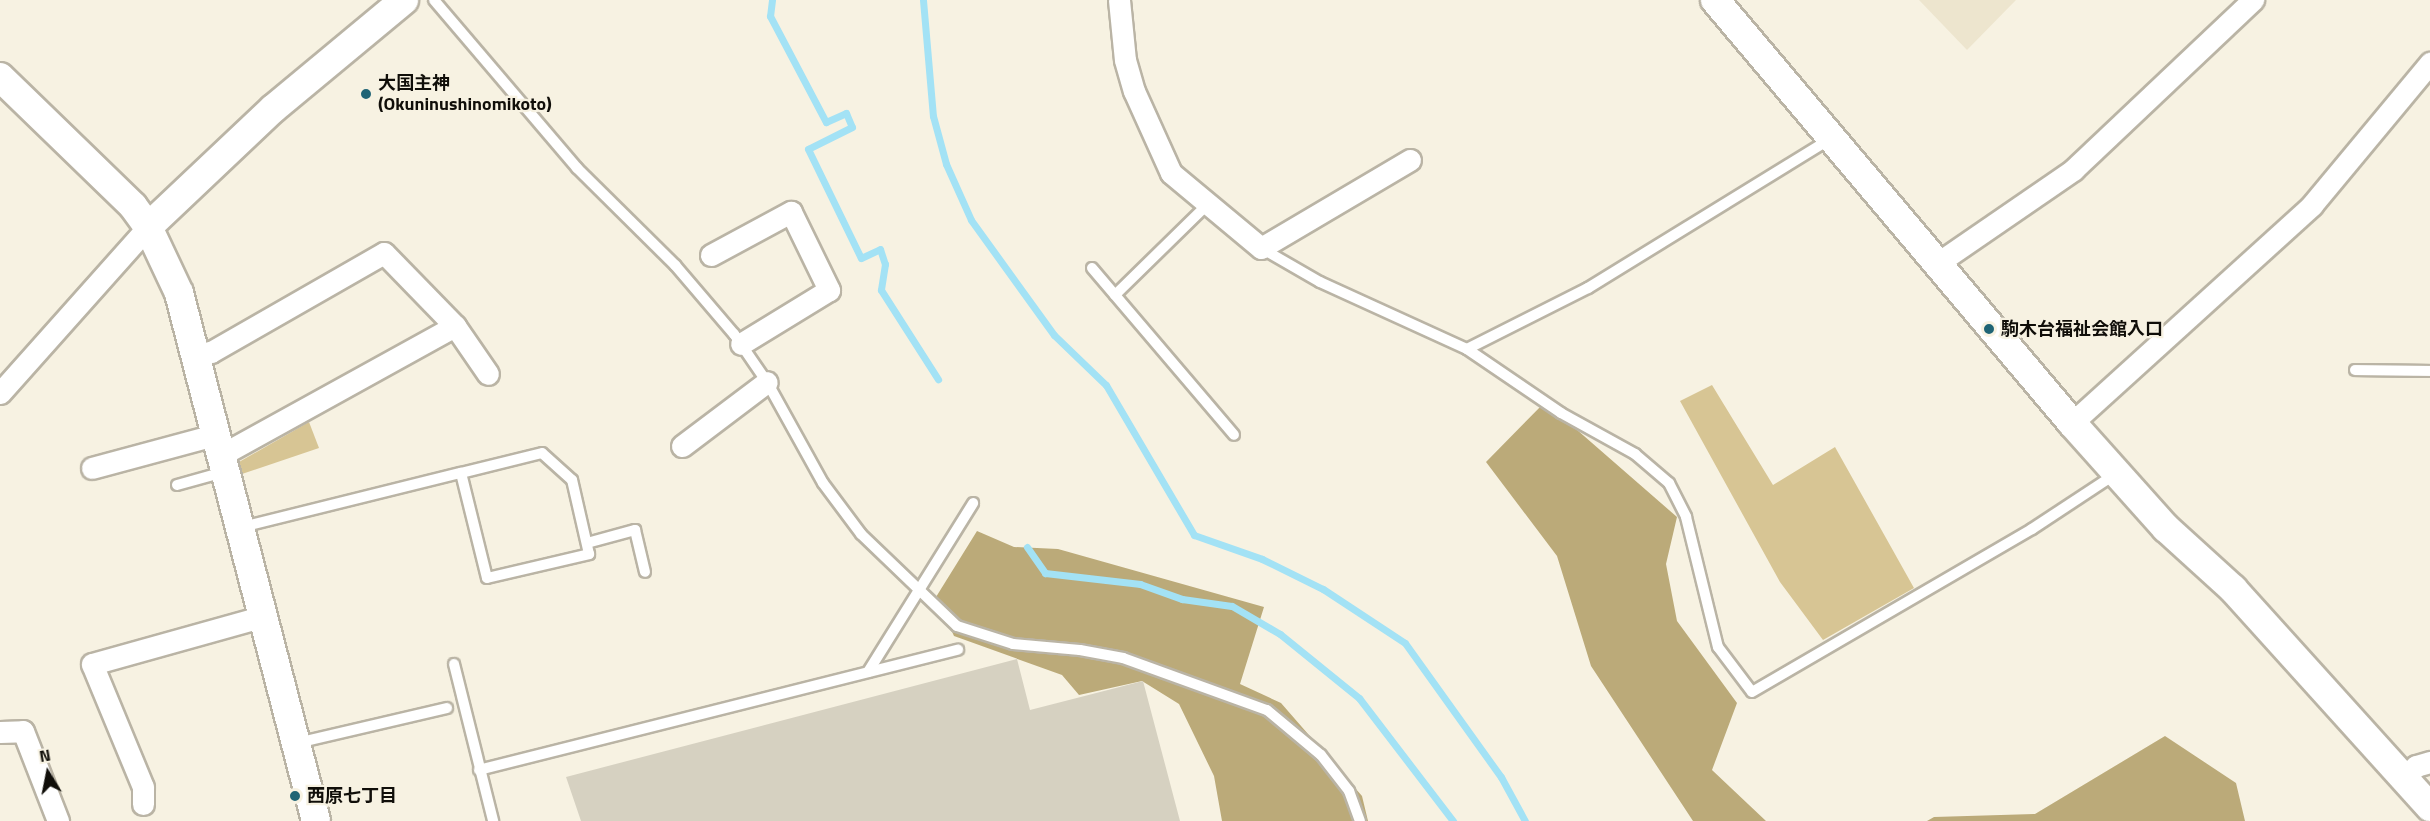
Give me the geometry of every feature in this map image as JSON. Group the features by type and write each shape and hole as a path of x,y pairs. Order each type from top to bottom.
{"street":[{"path":"0,393 148,227 274,108 404,0"},
{"path":"1119,0 1125,60 1147,123 1171,173 1261,248 1410,160"},
{"path":"1715,0 1832,137 1935,265 2072,423 2166,528 2233,589 2430,807"},
{"path":"1935,265 2073,170 2253,0"},
{"path":"2072,423 2312,205 2430,63"},
{"path":"0,77 113,185 148,227 179,293 198,354 316,821"},
{"path":"711,255 791,212 829,290 741,344"},
{"path":"198,354 211,352 384,254 454,326 488,374"},
{"path":"92,468 223,453 454,326"},
{"path":"682,446 767,382"},
{"path":"143,804 143,787 92,664 264,616"},
{"path":"2,726 23,731 58,821"},
{"path":"2404,778 2416,766 2430,762"}],"lane":[{"path":"434,0 577,168 675,265 741,344 767,382 836,500 861,534 957,626 1013,644 1080,650 1123,658 1267,710 1321,755 1349,791 1360,821"},
{"path":"1467,349 1588,288 1832,137"},
{"path":"1115,295 1207,205"},
{"path":"1261,248 1320,282 1467,349 1561,413 1635,454 1669,483 1686,516 1718,647 1752,692 2032,529 2117,473"},
{"path":"1092,268 1234,435"},
{"path":"2355,370 2430,371"},
{"path":"177,485 223,453"},
{"path":"242,527 542,453 572,480 589,554 487,578 461,473"},
{"path":"867,672 921,590 973,503"},
{"path":"587,543 635,530 645,572"},
{"path":"479,770 958,650"},
{"path":"454,664 493,821"},
{"path":"297,743 447,708"}],"shaded area":[{"path":"1919,0 2016,0 1967,50"},
{"path":"1712,385 1773,485 1835,447 1914,588 1823,640 1780,582 1680,401"},
{"path":"1545,402 1677,517 1666,564 1677,621 1737,703 1712,770 1766,821 1693,821 1591,666 1557,556 1486,462"},
{"path":"309,422 319,448 242,474 239,462"},
{"path":"977,531 1014,547 1058,549 1264,607 1240,684 1281,703 1362,796 1368,821 1222,821 1214,776 1179,704 1142,681 1079,695 1062,675 954,636 936,597"},
{"path":"2165,736 2236,783 2245,821 1927,821 1934,817 2035,814"}],"building":[{"path":"1017,659 1030,710 1143,681 1180,821 581,821 566,777"}],"waterway":[{"path":"772,0 770,16 826,122 846,113 852,127 808,149 861,258 880,249 885,264 881,290 938,379"},
{"path":"923,0 933,116 946,164 971,220 1054,335 1106,385 1194,535 1262,559 1323,589 1405,643 1501,777 1525,821"},
{"path":"1027,547 1045,573 1140,584 1182,599 1232,606 1280,634 1359,698 1453,821"}],"place":[{"name":"大国主神 (Okuninushinomikoto)","path":"366,94"},
{"name":"駒木台福祉会館入口","path":"1989,329"},
{"name":"西原七丁目","path":"295,796"}]}
